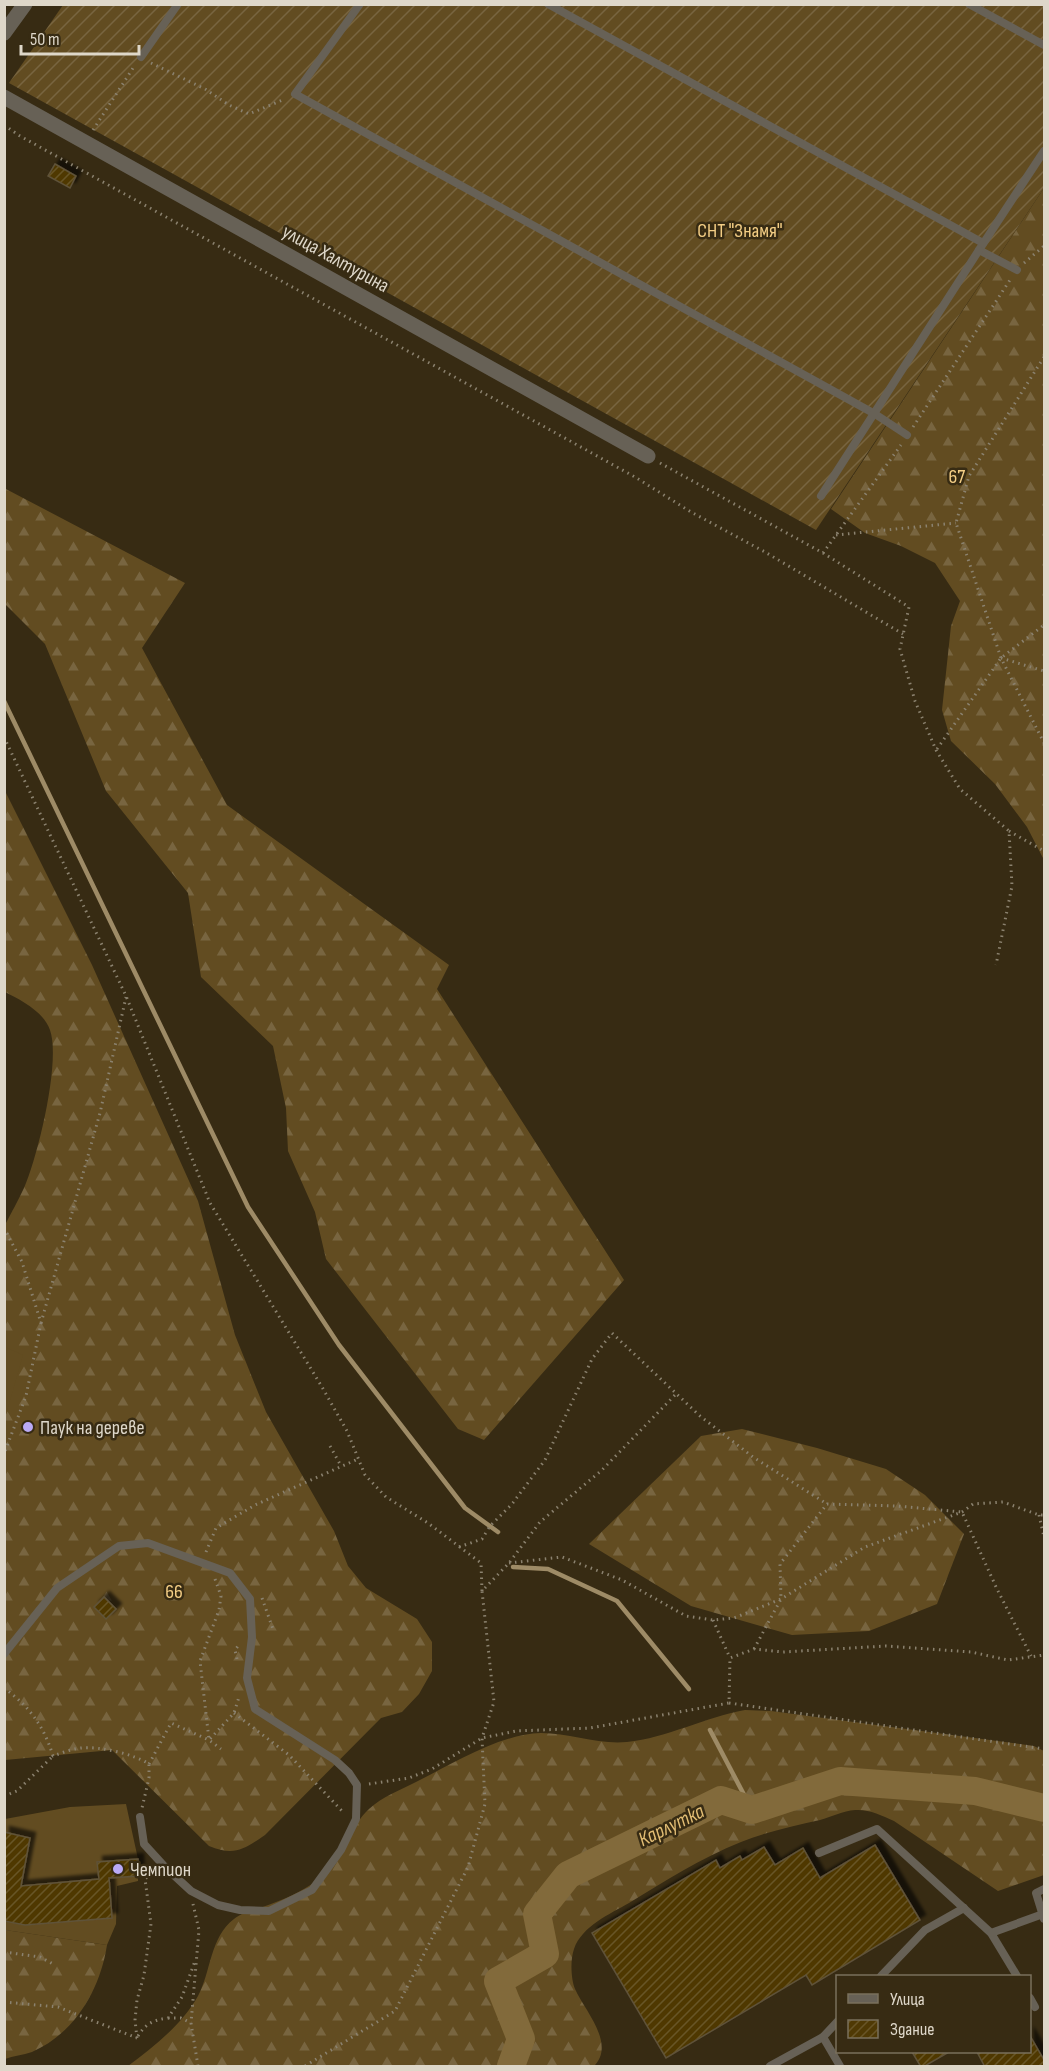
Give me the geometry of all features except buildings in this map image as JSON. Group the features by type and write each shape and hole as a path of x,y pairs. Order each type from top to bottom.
{"street":[{"path":"4,33 25,4"},
{"name":"улица Халтурина","path":"4,97 648,456"}],"lane":[{"path":"141,57 177,4"},
{"path":"360,4 295,94 875,414 907,435"},
{"path":"548,4 981,247 1017,270"},
{"path":"969,4 1044,45"},
{"path":"821,496 1044,151"},
{"path":"4,1654 57,1588 119,1546 148,1543 230,1573 250,1599 252,1637 247,1678 255,1709 335,1760 349,1773 357,1785 356,1819 341,1850 312,1890 269,1911 240,1910 218,1905 191,1891 144,1844 140,1817"},
{"path":"819,1853 877,1829 991,1933 1016,1975"},
{"path":"991,1933 1044,1916 1036,1893 1044,1889"},
{"path":"883,1975 925,1930 964,1908"},
{"path":"1031,2001 1035,2007"},
{"path":"770,2067 823,2037 836,2022"},
{"path":"823,2037 840,2067"}],"path":[{"path":"69,162 94,129 141,57 249,114 295,94"},
{"path":"4,125 635,477 691,512 765,552 903,634"},
{"path":"823,553 907,435 1017,270 1044,246"},
{"path":"1044,357 969,476 956,523 1001,658 1044,743"},
{"path":"648,456 823,553 909,607 900,649 915,701 936,750 960,789 1009,831 1044,851"},
{"path":"836,536 956,523"},
{"path":"936,750 1001,658 1044,625"},
{"path":"1001,658 1044,671"},
{"path":"4,737 126,996 210,1203 322,1387 347,1431 365,1475 386,1497 428,1523 481,1563 494,1702 482,1738 484,1804 468,1866 394,2011 305,2067"},
{"path":"996,965 1012,886 1009,831"},
{"path":"4,1454 26,1396 41,1323 99,1113 126,996"},
{"path":"4,1228 22,1262 41,1323"},
{"path":"459,1547 482,1539 490,1526 512,1504 545,1460 592,1359 612,1333 675,1395 700,1416 753,1457 827,1504 897,1506 962,1512"},
{"path":"482,1591 509,1563 540,1522 602,1470 675,1395"},
{"path":"330,1446 341,1466"},
{"path":"206,1552 216,1528 255,1505 358,1459"},
{"path":"509,1563 562,1557 622,1580 686,1616 713,1620 734,1618 781,1599 865,1547 962,1512 973,1504 1003,1502 1044,1515"},
{"path":"754,1649 781,1599 780,1564 827,1504"},
{"path":"962,1512 997,1589 1032,1657"},
{"path":"1039,1515 1044,1537"},
{"path":"209,1740 200,1661 219,1610 221,1596"},
{"path":"713,1620 730,1658 729,1703"},
{"path":"730,1658 754,1649 783,1652 886,1646 971,1652 1008,1660 1044,1655"},
{"path":"4,1688 19,1699 39,1722 48,1737 53,1755"},
{"path":"357,1785 409,1778 432,1769 482,1738 516,1731 590,1728 729,1703 1044,1749"},
{"path":"209,1740 234,1713 289,1755 342,1811"},
{"path":"140,1817 149,1778 149,1764 171,1723 209,1740 221,1749"},
{"path":"4,1796 17,1791 53,1755 81,1748 110,1750 141,1759 149,1764"},
{"path":"137,2038 135,2020 137,2000 144,1976 152,1924 145,1879 163,1865"},
{"path":"191,1891 199,1930 191,2023 198,2067"},
{"path":"4,1953 40,1957 55,1965"},
{"path":"168,2018 182,1998 197,1955"},
{"path":"4,2002 58,2007 137,2038"},
{"path":"137,2038 144,2026 155,2020 181,2018 191,2023"}],"green space":[{"name":"СНТ \"Знамя\"","path":"63,5 1044,5 1044,188 816,530 9,83"},
{"name":"67","path":"1044,188 1044,860 1027,827 995,784 951,741 942,710 951,626 960,601 935,563 901,546 865,533 831,509"},
{"path":"4,488 185,583 142,648 227,805 449,965 437,989 624,1280 484,1440 458,1429 326,1259 315,1212 288,1151 286,1108 273,1046 201,977 188,893 106,791 45,644 5,604"},
{"name":"66","path":"4,789 92,965 198,1201 235,1335 266,1412 334,1531 348,1566 366,1588 417,1619 432,1642 432,1671 419,1694 402,1712 381,1718 265,1835 238,1850 225,1851 209,1846 112,1750 5,1760 5,1225 24,1188 36,1154 50,1085 53,1044 50,1030 43,1018 25,1003 5,992"},
{"path":"5,1347 23,1355 5,1418"},
{"path":"742,1429 886,1469 925,1495 964,1534 937,1604 869,1631 792,1635 691,1606 589,1544 701,1436"},
{"path":"745,1710 771,1711 1034,1746 1044,1751 1044,1875 998,1891 894,1821 870,1811 851,1811 760,1835 726,1848 684,1870 590,1927 574,1949 572,1975 575,1989 600,2038 602,2048 600,2057 594,2066 128,2066 166,2035 191,2007 202,1987 215,1945 226,1926 242,1914 285,1898 316,1881 335,1861 363,1816 385,1797 477,1751 525,1735 541,1733 606,1742 627,1742 657,1736"},
{"path":"126,1804 138,1859 138,1881 117,1886 116,1924 107,1945 5,1930 5,1819 70,1807"},
{"path":"5,1930 107,1945 104,1962 92,1994 73,2022 47,2044 32,2052 5,2059"}],"waterway":[{"path":"4,701 248,1207 339,1345 465,1508 498,1532"},
{"path":"513,1567 548,1569 617,1601 689,1689"},
{"path":"710,1730 752,1810"},
{"name":"Карлутка","path":"511,2066 521,2039 498,1981 545,1954 537,1914 568,1875 721,1800 752,1810 840,1781 975,1791 1044,1808"}],"place":[{"name":"Паук на дереве","path":"28,1427"},
{"name":"Чемпион","path":"118,1869"}]}
